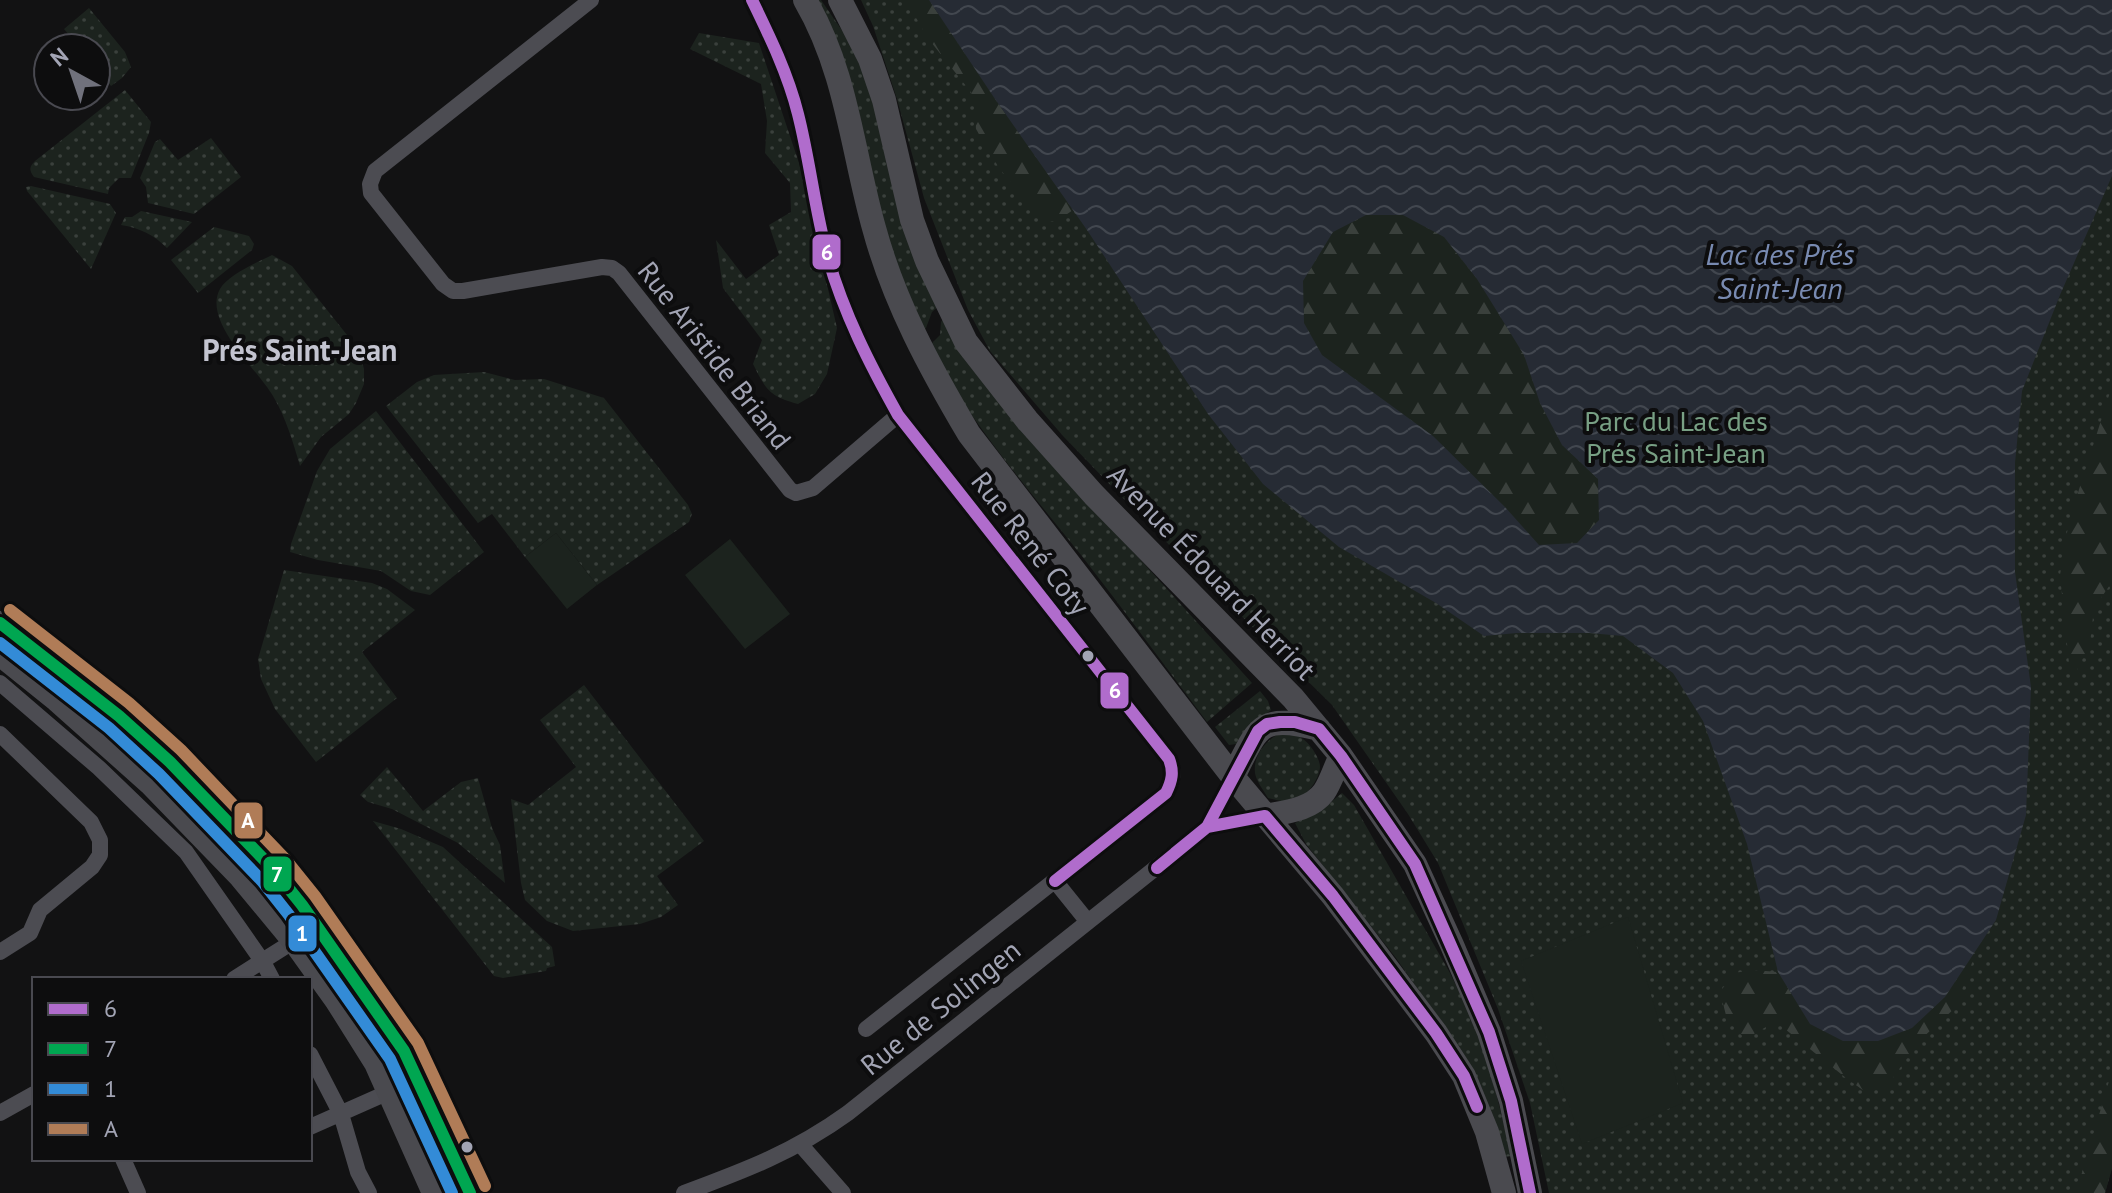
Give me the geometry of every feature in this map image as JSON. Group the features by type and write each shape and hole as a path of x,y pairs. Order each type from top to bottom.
{"main road":[{"path":"805,0 841,82 874,228 898,302 942,388 969,434 1233,777 1333,896 1436,1033 1464,1076 1487,1132 1504,1193"},
{"name":"Avenue Édouard Herriot","path":"840,0 870,59 884,100 912,220 927,261 966,342 1027,420 1085,484 1293,698 1341,756 1415,864 1489,1032 1511,1101 1530,1193"},
{"path":"0,623 119,716 170,762 254,849 302,905 404,1051 470,1193"},
{"path":"0,654 150,783 241,877 294,941 393,1090 434,1193"},
{"path":"1233,777 1252,740 1267,724 1295,722 1319,729"},
{"path":"1265,816 1293,811 1318,798 1325,791 1341,756"}],"street":[{"name":"Rue Aristide Briand","path":"591,0 375,171 370,184 371,193 443,284 453,291 602,267 612,268 790,490 796,493 813,488 898,415"},
{"name":"Rue René Coty","path":"752,0 797,111 829,259 877,378 898,415 1169,759 1173,769 1173,781 1166,793 866,1029"},
{"path":"0,683 99,768 186,852 271,977"},
{"path":"0,734 91,822 100,840 100,855 92,867 40,910 30,933 0,952"},
{"name":"Rue de Solingen","path":"684,1193 755,1167 800,1144 848,1113 1207,827 1233,777"},
{"name":"Rue de Solingen","path":"1207,827 1265,816"},
{"path":"1055,881 1088,922"},
{"path":"237,977 294,941"},
{"path":"312,1058 341,1114 358,1172 369,1193"},
{"path":"312,1126 393,1090 410,1066"},
{"path":"393,1090 428,1104"},
{"path":"0,1113 32,1095"},
{"path":"800,1144 843,1193"},
{"path":"124,1161 138,1193"}],"green space":[{"path":"817,0 821,0 859,55 942,303 932,312 926,328 921,332 904,300"},
{"name":"Parc du Lac des Prés Saint-Jean","path":"861,0 2112,0 2112,1168 2105,1193 1549,1193 1530,1103 1498,1009 1438,863 1332,705 1063,436 990,351 968,310 924,198 897,99"},
{"path":"906,0 929,0 1073,210 1057,221 1044,222 999,168 976,129 974,96 927,37"},
{"path":"89,8 109,32 67,32 64,29"},
{"path":"699,33 759,43 799,163 837,328 827,374 815,394 798,404 770,391 753,364 762,340 723,288 716,240 746,279 779,255 769,225 791,212 790,183 765,153 767,121 761,84 690,49"},
{"path":"112,36 125,52 131,67 112,85"},
{"path":"125,90 151,122 131,178 119,178 109,188 108,194 34,177 30,169 35,161 97,112 112,112 112,100"},
{"path":"211,138 241,177 194,214 148,203 146,187 140,178 155,142 160,139 178,160"},
{"path":"26,187 110,204 116,213 91,269 27,191"},
{"path":"141,211 192,222 167,248 146,233 121,225 125,217 132,217"},
{"path":"1367,215 1403,215 1444,237 1477,279 1524,355 1540,403 1562,445 1598,479 1599,520 1577,544 1539,546 1505,507 1433,436 1322,355 1304,323 1303,281 1333,232"},
{"path":"214,227 249,236 254,244 252,250 198,293 171,260"},
{"path":"272,255 292,266 359,350 364,369 364,384 349,414 321,437 300,466 278,404 234,345 219,316 216,302 224,284 244,269"},
{"path":"945,316 1128,546 1252,683 1207,722 962,402 928,347 940,335"},
{"path":"484,372 515,380 544,379 604,398 688,505 692,514 689,522 597,585 556,533 525,557 492,514 478,523 386,406 417,382 434,375"},
{"path":"2112,386 2112,582 2094,608 2090,643 2071,683 2060,575 2069,521"},
{"path":"376,411 484,552 430,595 411,591 381,571 290,552 317,471 330,449"},
{"path":"556,533 597,585 567,609 525,557"},
{"path":"730,539 790,614 745,649 685,575"},
{"path":"284,570 372,583 387,589 415,610 362,652 397,698 316,762 275,709 261,679 258,659"},
{"path":"584,685 704,841 657,876 678,905 661,917 640,924 573,931 547,921 525,900 511,799 528,805 576,767 540,720"},
{"path":"1260,691 1271,710 1244,732 1236,744 1229,745 1215,727"},
{"path":"1278,734 1301,737 1320,763 1311,788 1293,801 1268,798 1256,776 1258,755 1264,745"},
{"path":"387,767 423,811 461,782 478,778 500,845 505,883 458,843 392,809 368,802 360,795"},
{"path":"1342,793 1354,805 1450,973 1483,1042 1512,1156 1503,1157 1464,1055 1396,958 1306,844 1295,823 1320,811"},
{"path":"373,821 443,847 552,947 555,966 546,971 503,978 494,976"},
{"path":"1628,917 1683,1103 1582,1144 1521,961"},
{"path":"1978,947 1955,1008 1919,1041 1888,1085 1867,1093 1780,1025 1766,1027 1745,1039 1727,1019 1720,992 1734,973 1753,970 1778,972 1810,1024 1878,1041 1912,1028 1945,997"},
{"path":"2112,1071 2112,1168 2105,1193 2076,1193"}],"water":[{"name":"Lac des Prés Saint-Jean","path":"929,0 2112,0 2112,176 2022,391 2015,463 2015,572 2031,687 2026,815 1996,920 1945,997 1912,1028 1878,1041 1843,1041 1810,1024 1778,972 1747,844 1703,721 1673,673 1623,636 1517,633 1484,636 1436,603 1339,547 1263,484 1208,414 1087,230","holes":["1366,215 1403,215 1444,237 1477,279 1524,355 1540,403 1562,445 1598,479 1599,520 1577,543 1539,545 1433,436 1322,355 1304,323 1303,281 1333,232"]}],"transit line":[{"name":"6","path":"752,0 794,99 834,279 858,339 898,415 1169,759 1172,776 1166,793 1055,881"},
{"name":"A","path":"10,610 129,703 181,750 286,860 315,896 418,1043 485,1186"},
{"name":"7","path":"0,623 119,716 170,762 274,870 404,1051 470,1193"},
{"name":"1","path":"0,643 109,728 159,774 262,881 390,1059 452,1193"},
{"name":"6","path":"1157,868 1207,827 1258,731 1267,724 1280,722 1295,722 1319,729 1415,864 1489,1032 1511,1101 1530,1193"},
{"name":"6","path":"1175,853 1207,827 1265,816 1333,896 1436,1033 1464,1076 1477,1107"}],"district":[{"name":"Prés Saint-Jean","path":"300,349"}]}
